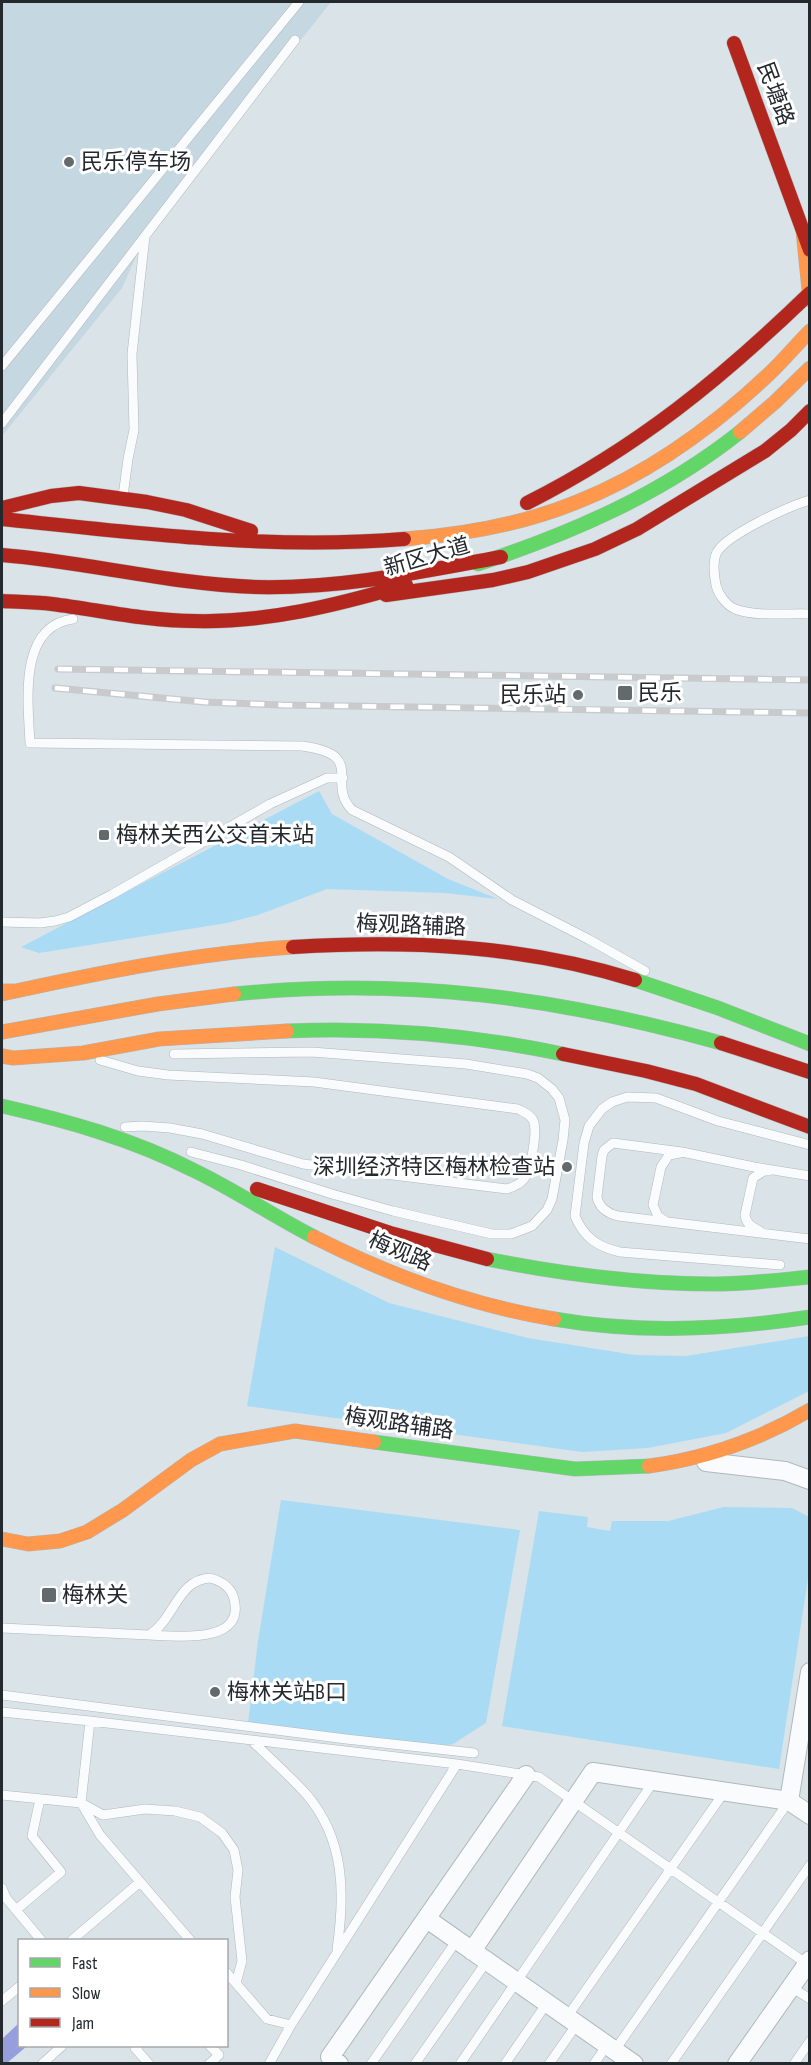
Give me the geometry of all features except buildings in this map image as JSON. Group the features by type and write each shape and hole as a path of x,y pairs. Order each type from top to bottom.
{"main road":[{"name":"民塘路","path":"734,43 810,250"},
{"name":"民塘路","path":"802,227 809,296"},
{"path":"441,537 493,519 537,499 636,442 691,399 809,296"},
{"name":"新区大道","path":"2,519 222,540 288,543 386,542 441,537 546,514 589,497 634,474 682,443 769,374 810,331"},
{"name":"新区大道","path":"2,601 49,604 164,620 212,621 255,618 362,598 545,542 641,498 693,466 748,426 786,394 810,368"},
{"path":"362,598 493,580 563,561 637,529 765,451 810,411"},
{"path":"765,451 809,432"},
{"path":"2,508 51,496 79,494 123,499 186,510 288,543"},
{"path":"2,555 153,577 231,585 279,587 343,583 416,573 501,557"},
{"name":"梅观路辅路","path":"6,992 114,970 218,954 326,945 436,945 485,949 558,960 605,971 678,995 810,1044"},
{"path":"2,1032 180,1001 339,986 390,987 454,991 538,1001 613,1015 743,1049 810,1072"},
{"path":"2,1056 13,1058 84,1053 159,1040 277,1031 329,1029 429,1034 542,1049 646,1071 696,1084 810,1127"},
{"name":"梅观路","path":"2,1106 99,1130 146,1148 185,1158 293,1226 389,1272 432,1289 524,1315 614,1328 695,1330 810,1317"},
{"path":"185,1158 409,1239 506,1263 601,1278 701,1284 743,1284 810,1277"},
{"name":"梅观路辅路","path":"2,1539 28,1544 60,1542 87,1532 123,1510 191,1460 220,1444 295,1431 575,1469 616,1470 723,1452 757,1438 810,1410"}],"street":[{"path":"686,1460 785,1471 810,1480"},
{"path":"789,1801 801,1779 810,1672"},
{"path":"472,1950 593,1772 789,1801 810,1815"},
{"path":"339,2064 330,2057 526,1775"},
{"path":"427,1919 634,2064"},
{"path":"737,2064 808,1962"}],"lane":[{"path":"2,366 299,2"},
{"path":"2,423 295,40"},
{"path":"123,499 134,430 132,354 145,236"},
{"path":"810,500 749,527 726,543 717,553 714,566 717,589 723,599 734,609 751,613 810,614"},
{"path":"164,620 75,618 57,622 47,629 40,636 31,660 30,743 302,746 326,752 336,758 342,766 342,790 345,802 352,810 449,857 512,900 622,957 654,976 678,995"},
{"path":"2,921 55,921 69,916 111,895 270,804 327,778 343,778"},
{"path":"164,1054 312,1052 466,1064 517,1072 538,1078 552,1089 559,1098 564,1119 563,1140 552,1199 541,1218 532,1226 511,1234 492,1234 393,1211 241,1164 185,1158"},
{"path":"84,1053 141,1054"},
{"path":"84,1053 111,1065 168,1075 314,1082 518,1109 533,1120 535,1129 530,1168 518,1185 507,1189 303,1164 202,1134 170,1128 143,1126 99,1130"},
{"path":"789,1266 631,1254 597,1245 579,1227 575,1216 584,1143 589,1126 602,1109 612,1102 627,1097 641,1096 656,1098 718,1121 810,1145"},
{"path":"99,1130 164,1146"},
{"path":"810,1176 682,1152 613,1143 604,1150 602,1156 597,1197 603,1209 618,1216 810,1239"},
{"path":"666,1222 658,1216 653,1205 661,1167 669,1155 682,1152"},
{"path":"763,1233 746,1220 751,1184 758,1174 764,1171 777,1171"},
{"path":"2,1628 149,1635 193,1637 218,1632 225,1628 235,1612 232,1593 227,1586 210,1578 193,1582 186,1588 159,1629 149,1635"},
{"path":"2,1695 323,1737 474,1753"},
{"path":"2,1712 457,1764 539,1777 762,1933 808,1962"},
{"path":"90,1721 81,1803 100,1835 186,1939"},
{"path":"251,1740 307,1795 323,1817 334,1842 339,1861 342,1912 337,1953"},
{"path":"269,2064 291,2025 457,1764"},
{"path":"460,2064 654,1781"},
{"path":"549,2064 572,2020 670,1869 725,1791"},
{"path":"2,1795 81,1803 103,1815 145,1809 175,1811 200,1817 222,1833 234,1850 238,1870 235,1897 242,1961 236,1983"},
{"path":"16,1910 61,1872 32,1836 40,1799"},
{"path":"594,2064 611,2047 789,1801"},
{"path":"671,2064 810,1865"},
{"path":"74,1939 140,1882"},
{"path":"2,1888 6,1898 39,1939"},
{"path":"371,2064 472,1950"},
{"path":"415,2064 472,1950"},
{"path":"228,1974 267,2019 291,2025"},
{"path":"791,1986 810,1999"},
{"path":"2,2001 18,1988"},
{"path":"505,2064 547,2003"},
{"path":"794,2064 810,2041"},
{"path":"42,2064 61,2047"},
{"path":"136,2047 149,2064"},
{"path":"209,2064 219,2055 211,2047"}],"shaded area":[{"name":"民乐停车场","path":"2,2 331,2 145,236 122,288 2,436"},
{"path":"319,791 332,814 448,879 498,899 445,893 327,889 258,915 227,923 39,953 21,947"},
{"path":"275,1247 389,1303 528,1338 635,1355 686,1356 809,1336 809,1391 726,1433 648,1448 582,1452 247,1406"},
{"path":"281,1500 520,1530 486,1723 453,1744 441,1746 248,1723 258,1641"},
{"path":"724,1507 792,1508 809,1517 809,1572 779,1769 502,1726 539,1511 588,1517 587,1527 610,1531 612,1521 668,1521"}],"water":[{"path":"18,2024 18,2047 26,2047 7,2063 2,2063 2,2039"}],"railway":[{"path":"58,669 810,680"},
{"path":"55,688 204,702 282,705 810,713"}],"traffic: fast":[{"path":"478,564 548,539 615,510 679,474 740,432"},
{"path":"635,980 718,1008 810,1044"},
{"path":"234,994 297,989 359,988 480,995 599,1014 721,1043"},
{"path":"287,1031 356,1030 426,1034 495,1042 563,1054"},
{"path":"2,1106 75,1125 147,1149 209,1178 314,1237"},
{"path":"487,1259 572,1274 686,1284 762,1282 810,1277"},
{"path":"554,1319 618,1327 682,1328 746,1325 810,1317"},
{"path":"374,1442 575,1469 649,1466"}],"traffic: slow":[{"path":"803,231 810,300"},
{"path":"404,539 448,535 514,522 577,502 629,478 679,447 726,412 769,374 810,331"},
{"path":"740,432 810,368"},
{"path":"2,994 110,971 183,959 293,947"},
{"path":"2,991 14,991"},
{"path":"2,1032 158,1004 234,994"},
{"path":"2,1056 13,1058 83,1053 159,1039 287,1031"},
{"path":"314,1237 372,1264 431,1287 491,1306 554,1319"},
{"path":"649,1466 712,1453 752,1439 810,1410"},
{"path":"2,1539 28,1544 60,1541 87,1532 123,1510 191,1460 220,1444 295,1431 374,1442"}],"traffic: jam":[{"path":"734,43 810,250"},
{"path":"527,503 606,459 642,435 711,382 810,293"},
{"path":"386,595 493,580 528,572 595,549 637,529 765,451 810,411"},
{"path":"2,508 51,496 79,493 186,510 251,531"},
{"path":"2,519 253,541 354,542 404,539"},
{"path":"2,555 192,582 256,587 349,582 410,574 501,557"},
{"path":"2,601 52,604 158,619 221,621 301,611 406,585"},
{"path":"293,947 380,944 508,952 593,968 635,980"},
{"path":"721,1043 810,1072"},
{"path":"563,1054 696,1084 810,1127"},
{"path":"257,1189 390,1233 487,1259"}],"place":[{"name":"民乐停车场","path":"69,162"},
{"name":"民乐","path":"625,693"},
{"name":"民乐站","path":"578,695"},
{"name":"梅林关西公交首末站","path":"104,835"},
{"name":"深圳经济特区梅林检查站","path":"567,1167"},
{"name":"梅林关","path":"49,1595"},
{"name":"梅林关站B口","path":"215,1692"}]}
